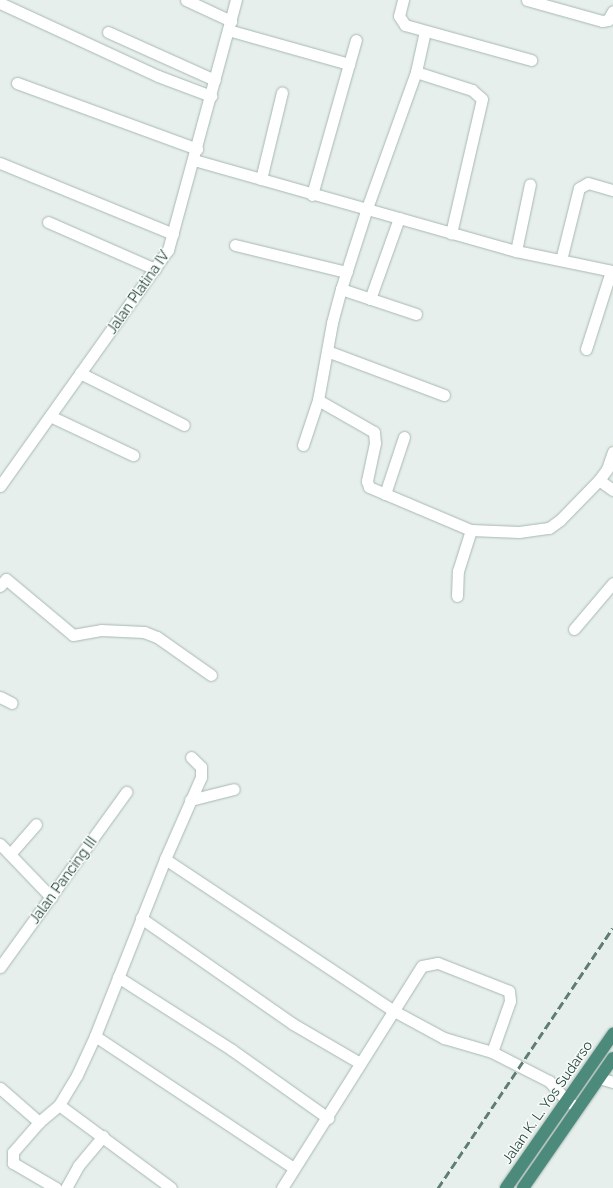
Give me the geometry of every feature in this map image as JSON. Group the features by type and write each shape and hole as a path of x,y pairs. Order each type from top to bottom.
{"highway":[{"name":"Jalan K. L. Yos Sudarso","path":"506,1188 613,1034"},
{"name":"Jalan K. L. Yos Sudarso","path":"523,1188 613,1058"}],"street":[{"path":"186,0 230,26 349,64"},
{"name":"Jalan Platina IV","path":"0,486 156,269 168,250 197,149 236,0"},
{"path":"403,0 400,20 405,24 425,31 531,60"},
{"path":"528,0 602,21 608,20 613,11"},
{"path":"0,3 151,73 211,96"},
{"path":"303,445 318,400 341,289 367,208 416,72 425,31"},
{"path":"108,32 215,80"},
{"path":"312,195 356,40"},
{"path":"416,72 472,90 479,94 482,99 452,233"},
{"path":"17,83 197,149"},
{"path":"261,179 282,92"},
{"path":"194,160 312,195 367,208 516,251 612,271 586,349"},
{"path":"0,163 173,234"},
{"path":"561,260 579,188 588,183 613,190"},
{"path":"516,251 530,184"},
{"path":"370,299 399,218"},
{"path":"48,222 156,269"},
{"path":"235,245 347,272"},
{"path":"341,289 416,314"},
{"path":"327,351 444,395"},
{"path":"80,373 184,425"},
{"path":"318,400 374,432 375,443 368,485 385,494 471,530 519,532 549,528 560,520 599,480 607,469 613,452"},
{"path":"50,416 133,455"},
{"path":"385,494 404,437"},
{"path":"599,480 613,490"},
{"path":"457,596 458,571 471,530"},
{"path":"0,586 6,579 73,635 101,630 144,632 157,637 210,675"},
{"path":"574,629 613,583"},
{"path":"0,697 12,703"},
{"path":"56,1188 13,1163 13,1152 39,1122 59,1105 77,1075 95,1036 141,918 202,771 201,767 191,757"},
{"path":"190,800 234,789"},
{"name":"Jalan Pancing III","path":"1,962 126,792"},
{"path":"11,853 36,824"},
{"path":"0,844 11,853 50,897"},
{"path":"165,859 394,1011 444,1038 492,1052 549,1081 566,1100 578,1108"},
{"path":"141,918 293,1024 360,1063"},
{"path":"282,1188 328,1118 360,1063 422,966 430,963 448,966 505,988 509,991 510,1000 492,1052"},
{"path":"118,977 232,1050 328,1118"},
{"path":"95,1036 294,1168"},
{"path":"599,1078 613,1082"},
{"path":"0,1088 39,1122"},
{"path":"59,1105 171,1188"},
{"path":"66,1188 78,1166 102,1136"}],"railway":[{"path":"438,1188 613,928"}]}
